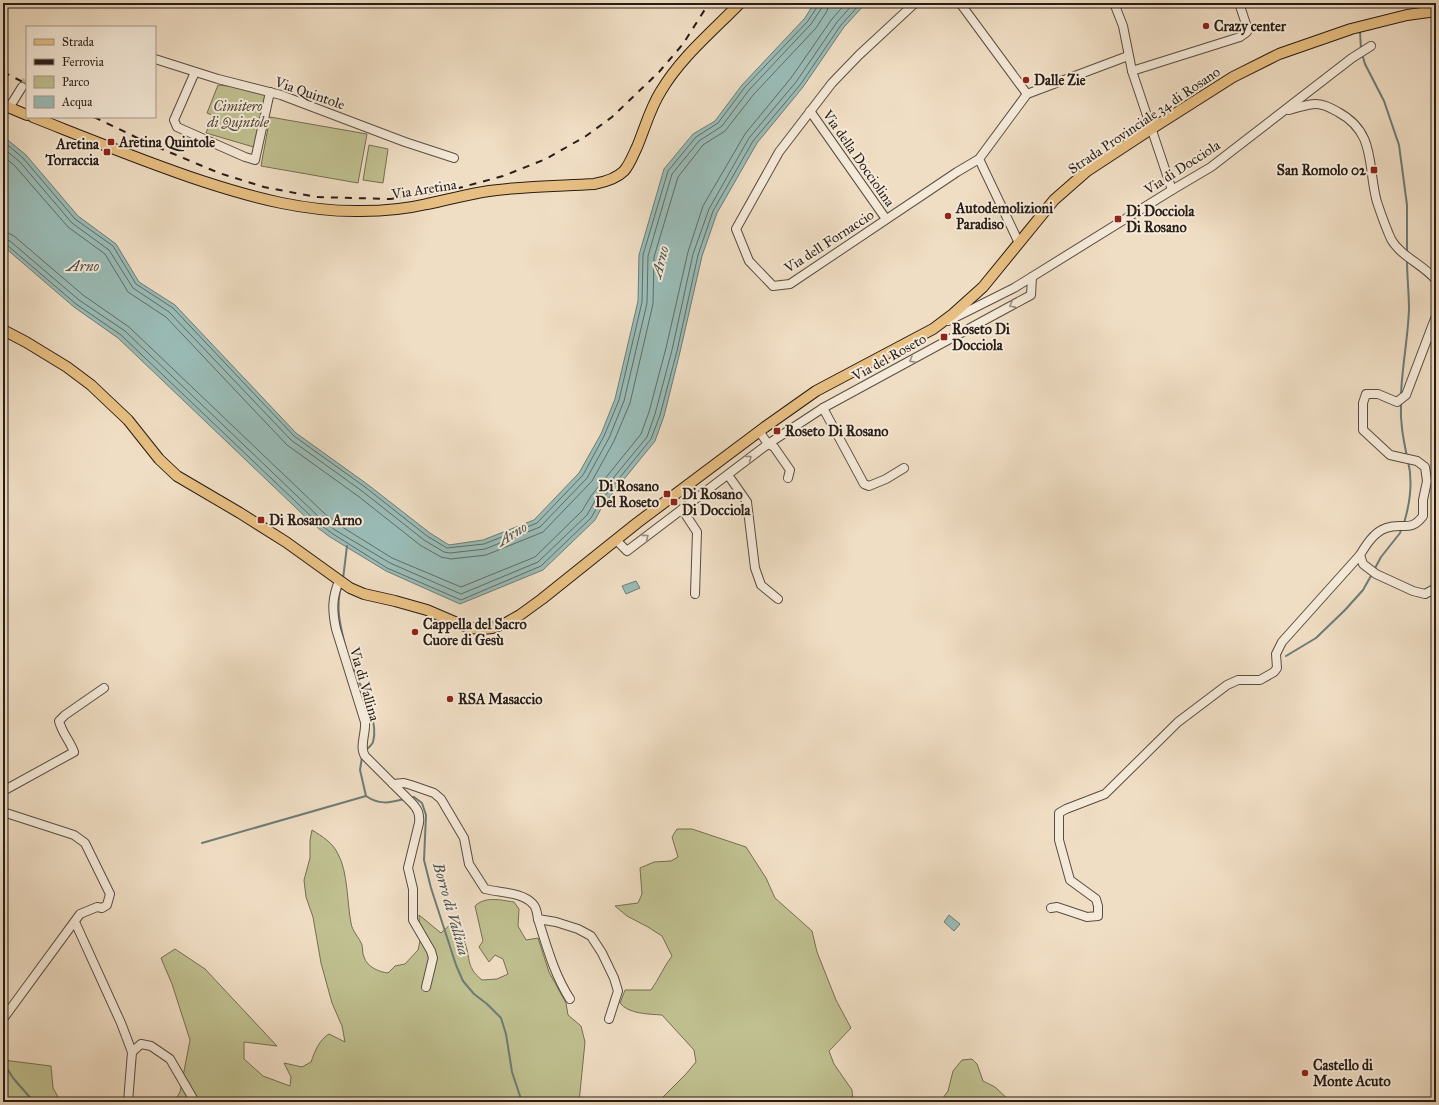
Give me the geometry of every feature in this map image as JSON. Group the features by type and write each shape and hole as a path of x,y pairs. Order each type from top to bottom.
{"main road":[{"name":"Via Aretina","path":"35,118 163,168 233,191 303,207 362,211 425,205 488,191 594,184 606,182 617,177 624,171 630,163 653,105 661,90 674,72 740,3"},
{"name":"Strada Provinciale 34 di Rosano","path":"3,330 32,346 91,385 128,420 159,459 177,476 258,524 308,557 341,582 364,594 439,614 469,628 483,629 506,623 520,615 759,431 816,391 933,328 953,314 983,287 1054,200 1087,172 1151,129 1233,77 1279,54 1351,29 1407,15 1436,11"},
{"path":"6,106 26,115"}],"street":[{"name":"Via dell Fornaccio","path":"915,3 859,55 832,83 779,152 736,229 749,261 773,286 790,284 957,172 979,159"},
{"path":"960,3 1027,94"},
{"path":"1114,3 1123,26 1132,71 1172,190"},
{"path":"1132,71 1240,37 1247,32 1247,27 1239,3"},
{"name":"Via di Docciola","path":"933,328 970,311 1032,277 1211,167 1352,58 1371,46"},
{"path":"1019,243 979,159 1027,94 1128,56"},
{"name":"Via Quintole","path":"156,59 218,79 270,92 318,108 405,142 454,158"},
{"path":"195,72 174,120 177,127 255,160 270,92"},
{"path":"6,106 22,87"},
{"path":"1286,110 1315,104 1329,106 1348,117 1361,131 1369,152 1377,202 1392,241 1406,256 1430,272 1436,280"},
{"name":"Via della Docciolina","path":"810,112 886,219"},
{"name":"Via del Roseto","path":"616,540 627,551 768,444 823,408 1031,295 1032,277"},
{"path":"1051,908 1058,907 1087,917 1098,916 1096,899 1070,880 1059,840 1059,813 1105,794 1178,722 1228,684 1238,680 1260,680 1274,672 1276,668 1276,654 1282,642 1360,555 1369,540 1384,528 1408,526 1418,523 1424,516 1423,500 1427,481 1425,467 1417,461 1390,455 1363,430 1362,403 1366,394 1378,394 1397,402 1406,395 1436,316"},
{"path":"823,408 864,484 869,486 886,479 904,468"},
{"path":"759,431 768,444 774,447 790,470 788,478"},
{"path":"728,475 748,502 755,568 761,585 778,599"},
{"path":"682,509 697,532 695,594"},
{"path":"1360,555 1363,564 1376,574 1413,591 1425,594 1436,588"},
{"name":"Via di Vallina","path":"341,582 334,594 333,615 338,636 365,722 362,747 364,754 418,809 420,816 408,868 413,889 413,920 431,951 433,958 426,987"},
{"path":"3,791 74,752 72,746 61,729 59,721 65,714 104,688"},
{"path":"393,784 404,783 434,793 441,799 464,838 469,864 486,889 521,896 533,904 536,908 552,964 562,987 570,999"},
{"path":"3,812 74,835 85,843 110,894 107,905 102,908 97,907 80,914 3,1019"},
{"path":"538,919 556,922 578,929 591,936 602,953 614,978 618,991 608,1019"},
{"path":"75,922 121,1023 132,1052 128,1102"},
{"path":"132,1052 141,1044 150,1046 170,1059 195,1102"}],"green space":[{"name":"Cimitero di Quintole","path":"218,85 247,88 268,95 257,148 206,133 212,122 210,121 212,115 207,113"},
{"path":"270,117 367,134 358,183 261,166"},
{"path":"369,145 388,149 383,183 363,180"},
{"path":"677,829 692,829 746,847 766,878 775,898 812,931 817,952 836,1000 851,1028 829,1051 834,1064 852,1090 853,1102 658,1102 696,1062 694,1050 662,1015 645,1014 633,1011 624,1007 620,1003 625,990 651,990 672,956 662,936 627,916 615,906 638,903 642,894 640,868 654,862 671,861 678,857 672,837"},
{"path":"312,830 330,843 338,854 344,870 352,926 362,945 363,954 366,961 374,968 381,971 388,973 395,966 405,964 418,950 420,941 419,915 441,933 452,923 466,945 470,965 476,975 482,980 497,979 508,974 503,959 495,955 489,962 479,947 483,941 475,906 488,900 514,902 519,909 518,926 526,940 538,938 549,972 566,1003 568,1015 581,1026 585,1042 579,1102 174,1102 180,1092 190,1040 172,984 161,958 175,949 205,969 277,1046 244,1042 244,1059 263,1076 290,1086 291,1077 284,1063 302,1067 311,1062 320,1043 329,1034 345,1042 342,1026 332,1003 321,963 313,917 306,897 304,880 310,858 310,840"},
{"path":"972,1059 977,1064 983,1081 995,1087 1011,1102 940,1102 948,1091 953,1071 962,1060"},
{"path":"3,1060 51,1066 53,1088 61,1102 3,1102"}],"water":[{"name":"Arno","path":"814,3 866,3 844,27 803,87 757,143 717,213 702,256 664,416 655,441 603,505 595,520 543,570 460,604 386,571 330,537 314,525 118,338 74,307 3,246 3,136 26,155 78,216 116,244 139,282 175,305 296,433 367,484 430,533 449,545 483,540 534,520 579,473 601,434 615,399 638,301 639,255 664,169 693,134 715,121 742,85 805,18"},
{"path":"636,581 640,588 626,594 622,586"},
{"path":"949,915 960,924 954,931 944,922"}],"waterway":[{"path":"1360,31 1361,50"},
{"path":"1362,54 1365,64 1384,101 1399,145 1407,205 1407,254"},
{"path":"1401,395 1409,309 1407,260"},
{"path":"1401,402 1401,423 1407,457"},
{"path":"1404,523 1410,492 1410,469 1408,461"},
{"path":"1374,570 1381,557 1400,533 1402,527"},
{"name":"Borro di Vallina","path":"343,579 347,546"},
{"path":"1286,656 1316,638 1363,590 1372,574"},
{"name":"Borro di Vallina","path":"341,587 339,595 339,611 346,649"},
{"name":"Borro di Vallina","path":"349,659 367,700 373,723 373,742 365,751"},
{"name":"Borro di Vallina","path":"362,757 360,770 366,796 380,802 404,799"},
{"path":"202,843 366,796"},
{"name":"Borro di Vallina","path":"410,798 414,797 422,803 426,815 424,860 431,888 456,965 463,981 474,994 501,1018 506,1034 512,1072 522,1102"},
{"path":"3,1062 13,1078 34,1102"}],"tunnel":[{"path":"22,87 26,81"}],"railway":[{"path":"96,118 150,144 219,173 264,187 316,197 390,199 448,191 503,176 546,159 586,136 612,117 659,72 683,44 709,3"},
{"path":"3,72 26,84"}],"place":[{"name":"Crazy center","path":"1206,26"},
{"name":"Dalle Zie","path":"1026,80"},
{"name":"Aretina Quintole","path":"111,142"},
{"name":"Aretina Torraccia","path":"107,152"},
{"name":"San Romolo 02","path":"1374,170"},
{"name":"Autodemolizioni Paradiso","path":"948,216"},
{"name":"Di Docciola Di Rosano","path":"1118,219"},
{"name":"Roseto Di Docciola","path":"944,337"},
{"name":"Roseto Di Rosano","path":"777,431"},
{"name":"Di Rosano Del Roseto","path":"667,494"},
{"name":"Di Rosano Di Docciola","path":"674,502"},
{"name":"Di Rosano Arno","path":"261,520"},
{"name":"Cappella del Sacro Cuore di Gesù","path":"415,632"},
{"name":"RSA Masaccio","path":"450,699"},
{"name":"Castello di Monte Acuto","path":"1305,1073"}]}
